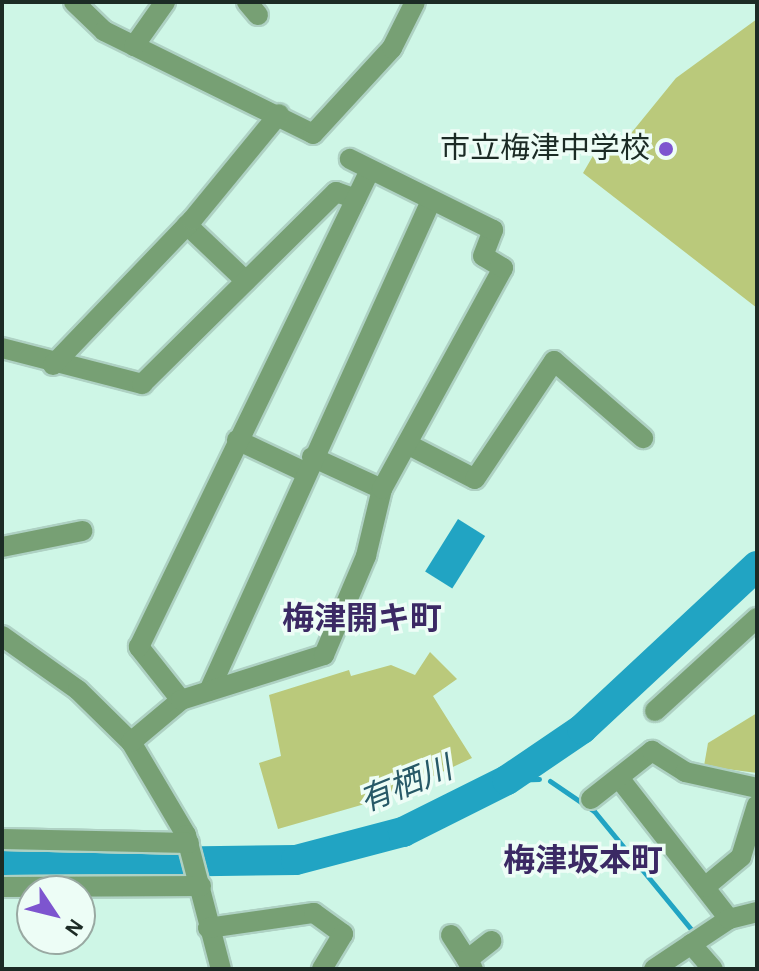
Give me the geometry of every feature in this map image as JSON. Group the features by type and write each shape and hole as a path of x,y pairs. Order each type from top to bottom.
{"street":[{"path":"74,2 134,46 279,114 313,134 392,48 415,2"},
{"path":"134,46 165,2"},
{"path":"53,365 187,225 279,114"},
{"path":"131,742 181,700 324,655 366,556 382,489 503,268 483,256 493,230 350,159"},
{"path":"181,700 139,647 370,170"},
{"path":"2,348 53,365 142,384 336,192 356,199"},
{"path":"209,691 308,464 431,201"},
{"path":"187,225 246,281"},
{"path":"407,444 475,479 554,361 643,438"},
{"path":"237,440 382,489"},
{"path":"2,547 82,531"},
{"path":"655,711 757,618"},
{"path":"2,636 78,690 131,742 190,846 208,928 221,969"},
{"path":"591,799 652,751 685,772 757,788"},
{"path":"619,778 729,919"},
{"path":"705,887 741,857 757,805"},
{"path":"2,839 190,846"},
{"path":"2,887 200,883"},
{"path":"654,969 729,919 757,912"},
{"path":"208,928 314,913 343,934 322,969"},
{"path":"451,935 470,964 491,941"},
{"path":"691,944 713,969"}],"green space":[{"name":"市立梅津中学校","path":"757,19 757,308 583,173 601,142 615,153 676,78"},
{"path":"430,652 457,679 433,696 472,758 389,797 278,829 259,763 281,756 269,695 349,670 351,676 391,665 415,675"},
{"path":"757,713 757,773 704,766 708,743"}],"water":[{"path":"458,519 485,536 452,589 425,572"}],"waterway":[{"name":"有栖川","path":"2,864 296,860 403,832 507,780 582,729 757,566"},
{"path":"507,780 539,779"},
{"path":"550,781 594,811 691,929"}],"place":[{"name":"市立梅津中学校","path":"666,149"}],"district":[{"name":"梅津開キ町","path":"362,619"},
{"name":"梅津坂本町","path":"583,861"}]}
